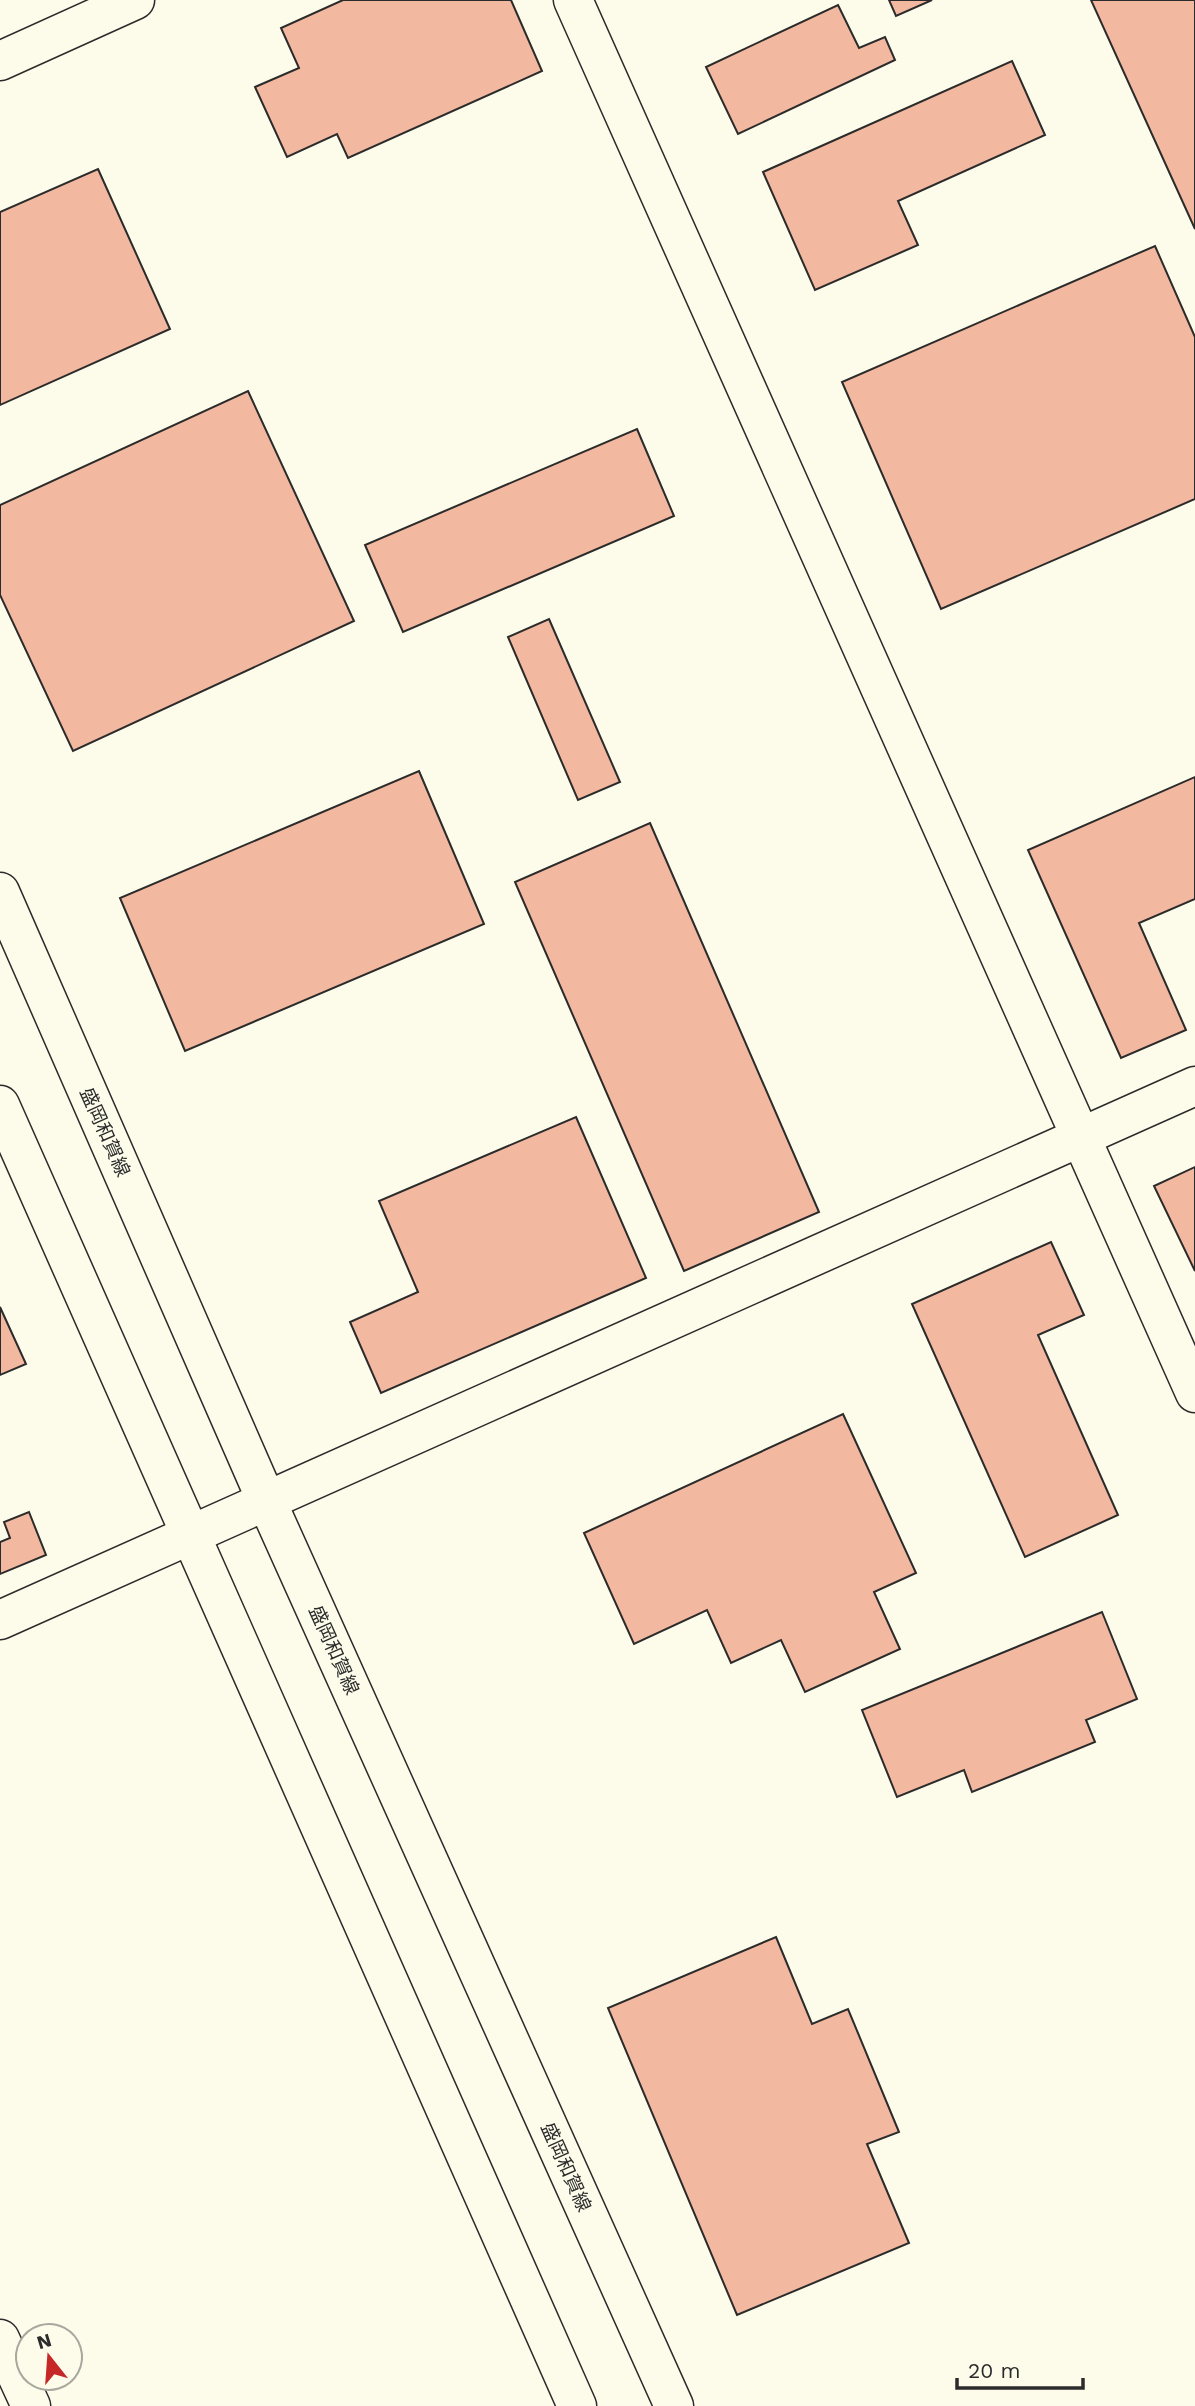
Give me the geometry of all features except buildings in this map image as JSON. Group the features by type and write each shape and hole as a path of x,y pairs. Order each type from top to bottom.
{"street":[{"path":"0,61 135,0"},
{"path":"573,0 1195,1393"},
{"name":"盛岡和賀線","path":"0,892 267,1502 674,2406"},
{"path":"0,1620 1195,1086"},
{"path":"0,1105 576,2406"},
{"path":"0,2339 31,2406"}]}
